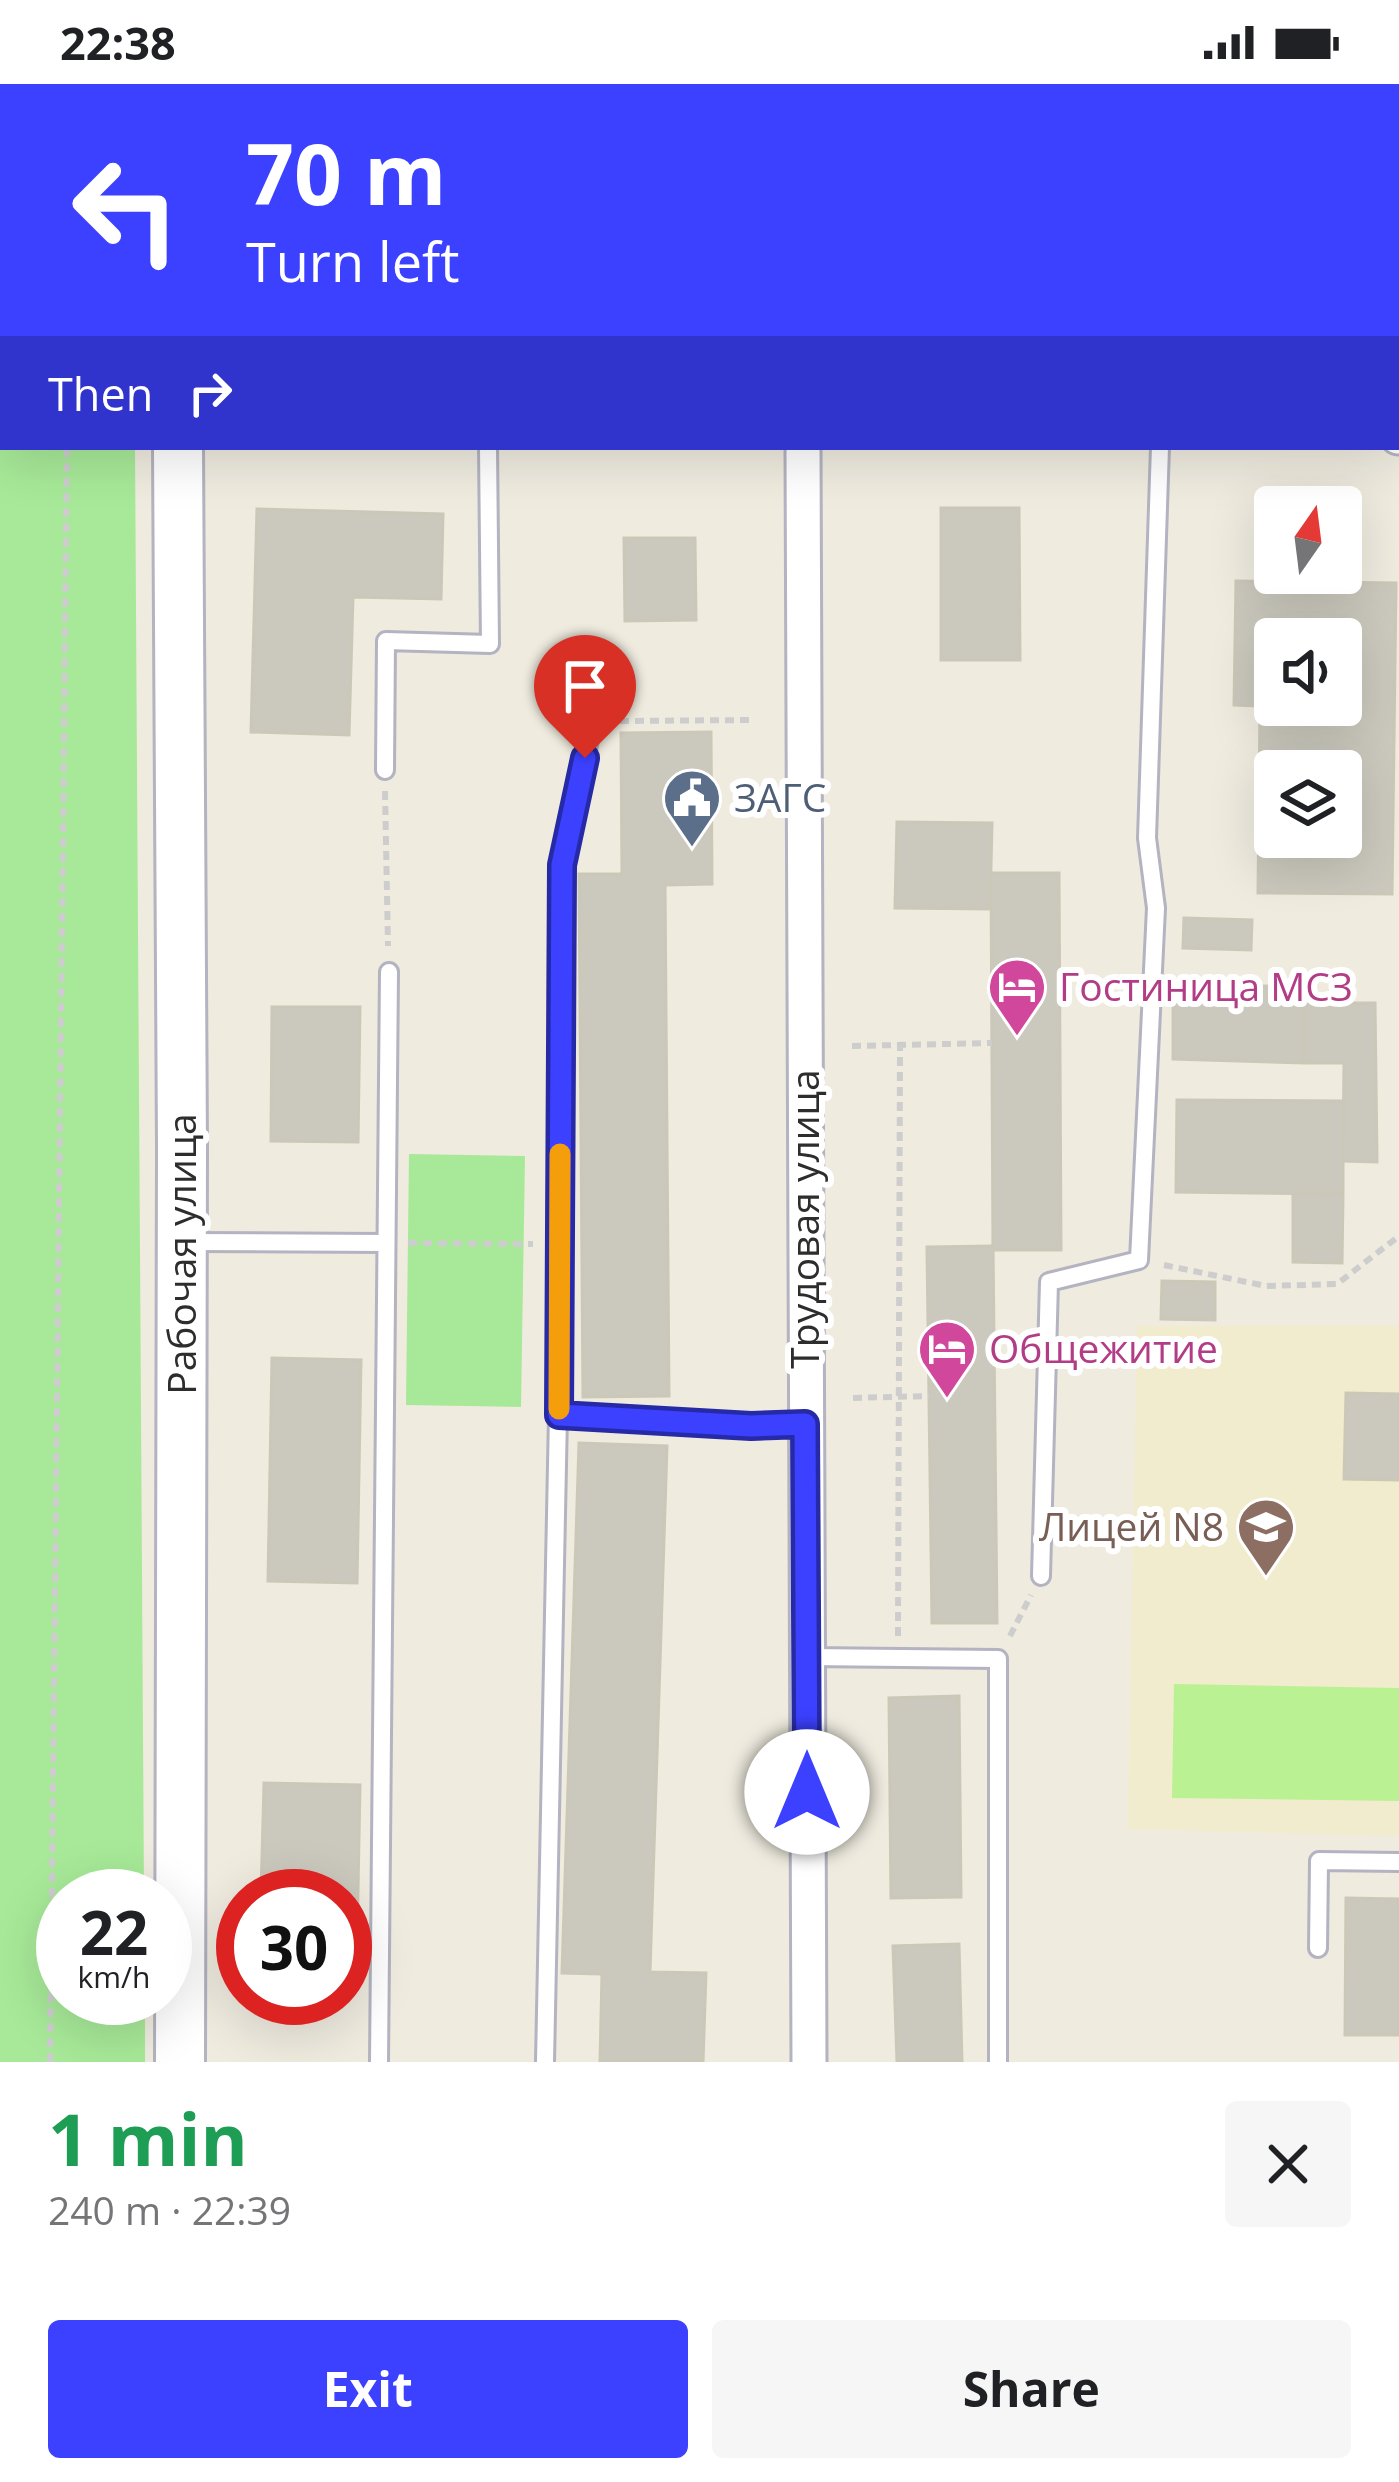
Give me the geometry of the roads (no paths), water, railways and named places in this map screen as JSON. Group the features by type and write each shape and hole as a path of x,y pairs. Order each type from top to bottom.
{"street":[{"name":"Рабочая улица","path":"178,450 180,2062"},
{"name":"Трудовая улица","path":"803,450 809,2062"}],"lane":[{"path":"385,770 386,641 490,644 488,450"},
{"path":"1041,1576 1049,1282 1139,1260 1156,908 1147,838 1160,450"},
{"path":"545,2062 559,1415 562,865 592,722"},
{"path":"379,2062 389,972"},
{"path":"182,1242 386,1243"},
{"path":"559,1415 751,1426 805,1424"},
{"path":"806,1657 998,1659 998,2062"},
{"path":"1318,1948 1319,1862 1399,1862"}],"place":[{"name":"ЗАГС","path":"692,849"},
{"name":"Гостиница МСЗ","path":"1017,1038"},
{"name":"Общежитие","path":"947,1400"},
{"name":"Лицей N8","path":"1266,1578"}]}
